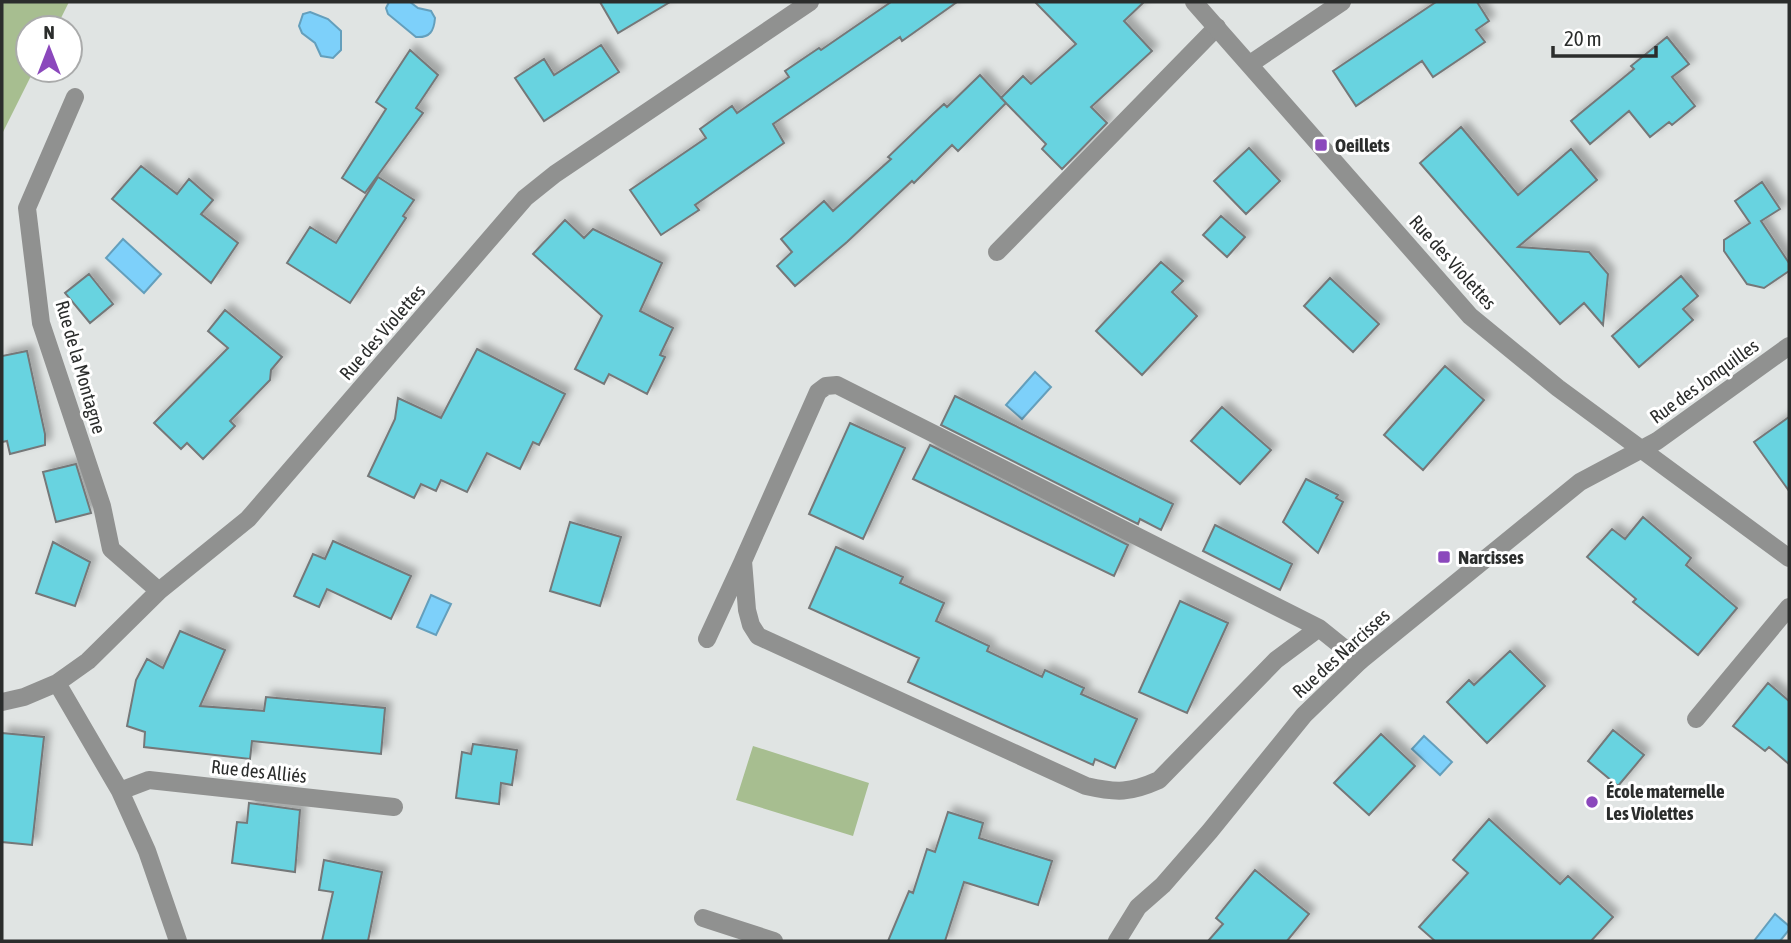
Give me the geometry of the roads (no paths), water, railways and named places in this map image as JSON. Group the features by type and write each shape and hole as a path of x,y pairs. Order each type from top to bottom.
{"street":[{"name":"Rue des Violettes","path":"2,702 24,697 57,683 88,661 159,591 248,519 525,198 555,174 810,2"},
{"name":"Rue des Violettes","path":"1194,2 1470,316 1558,388 1789,558"},
{"path":"1250,64 1342,2"},
{"path":"998,252 1217,27"},
{"name":"Rue de la Montagne","path":"75,97 27,208 41,323 102,506 111,549 159,591"},
{"name":"Rue des Jonquilles","path":"1641,449 1657,441 1789,346"},
{"path":"707,639 818,392 826,386 837,385 1319,628 1360,661"},
{"name":"Rue des Narcisses","path":"1117,941 1138,907 1163,885 1210,831 1304,715 1360,661 1580,482 1641,449"},
{"path":"743,561 747,610 751,625 758,636 1074,780 1111,792 1135,791 1159,780 1276,660 1319,628"},
{"path":"1696,719 1789,607"},
{"path":"57,683 120,791 147,851 178,941"},
{"name":"Rue des Alliés","path":"120,791 149,780 394,807"},
{"path":"703,918 774,941"}],"water":[{"path":"389,2 410,2 418,8 431,11 435,18 434,27 425,36 416,37 388,14 386,8"},
{"path":"310,12 328,19 341,31 341,50 333,58 321,56 315,43 302,33 299,26 303,14"},
{"path":"123,239 161,274 144,293 106,258"},
{"path":"1035,372 1051,387 1022,419 1006,405"},
{"path":"431,595 451,604 436,635 417,627"},
{"path":"1424,736 1452,762 1440,775 1412,749"},
{"path":"1775,914 1789,926 1789,930 1780,941 1754,941"}],"place":[{"name":"Oeillets","path":"1321,145"},
{"name":"Narcisses","path":"1444,557"},
{"name":"École maternelle Les Violettes","path":"1592,802"}]}
